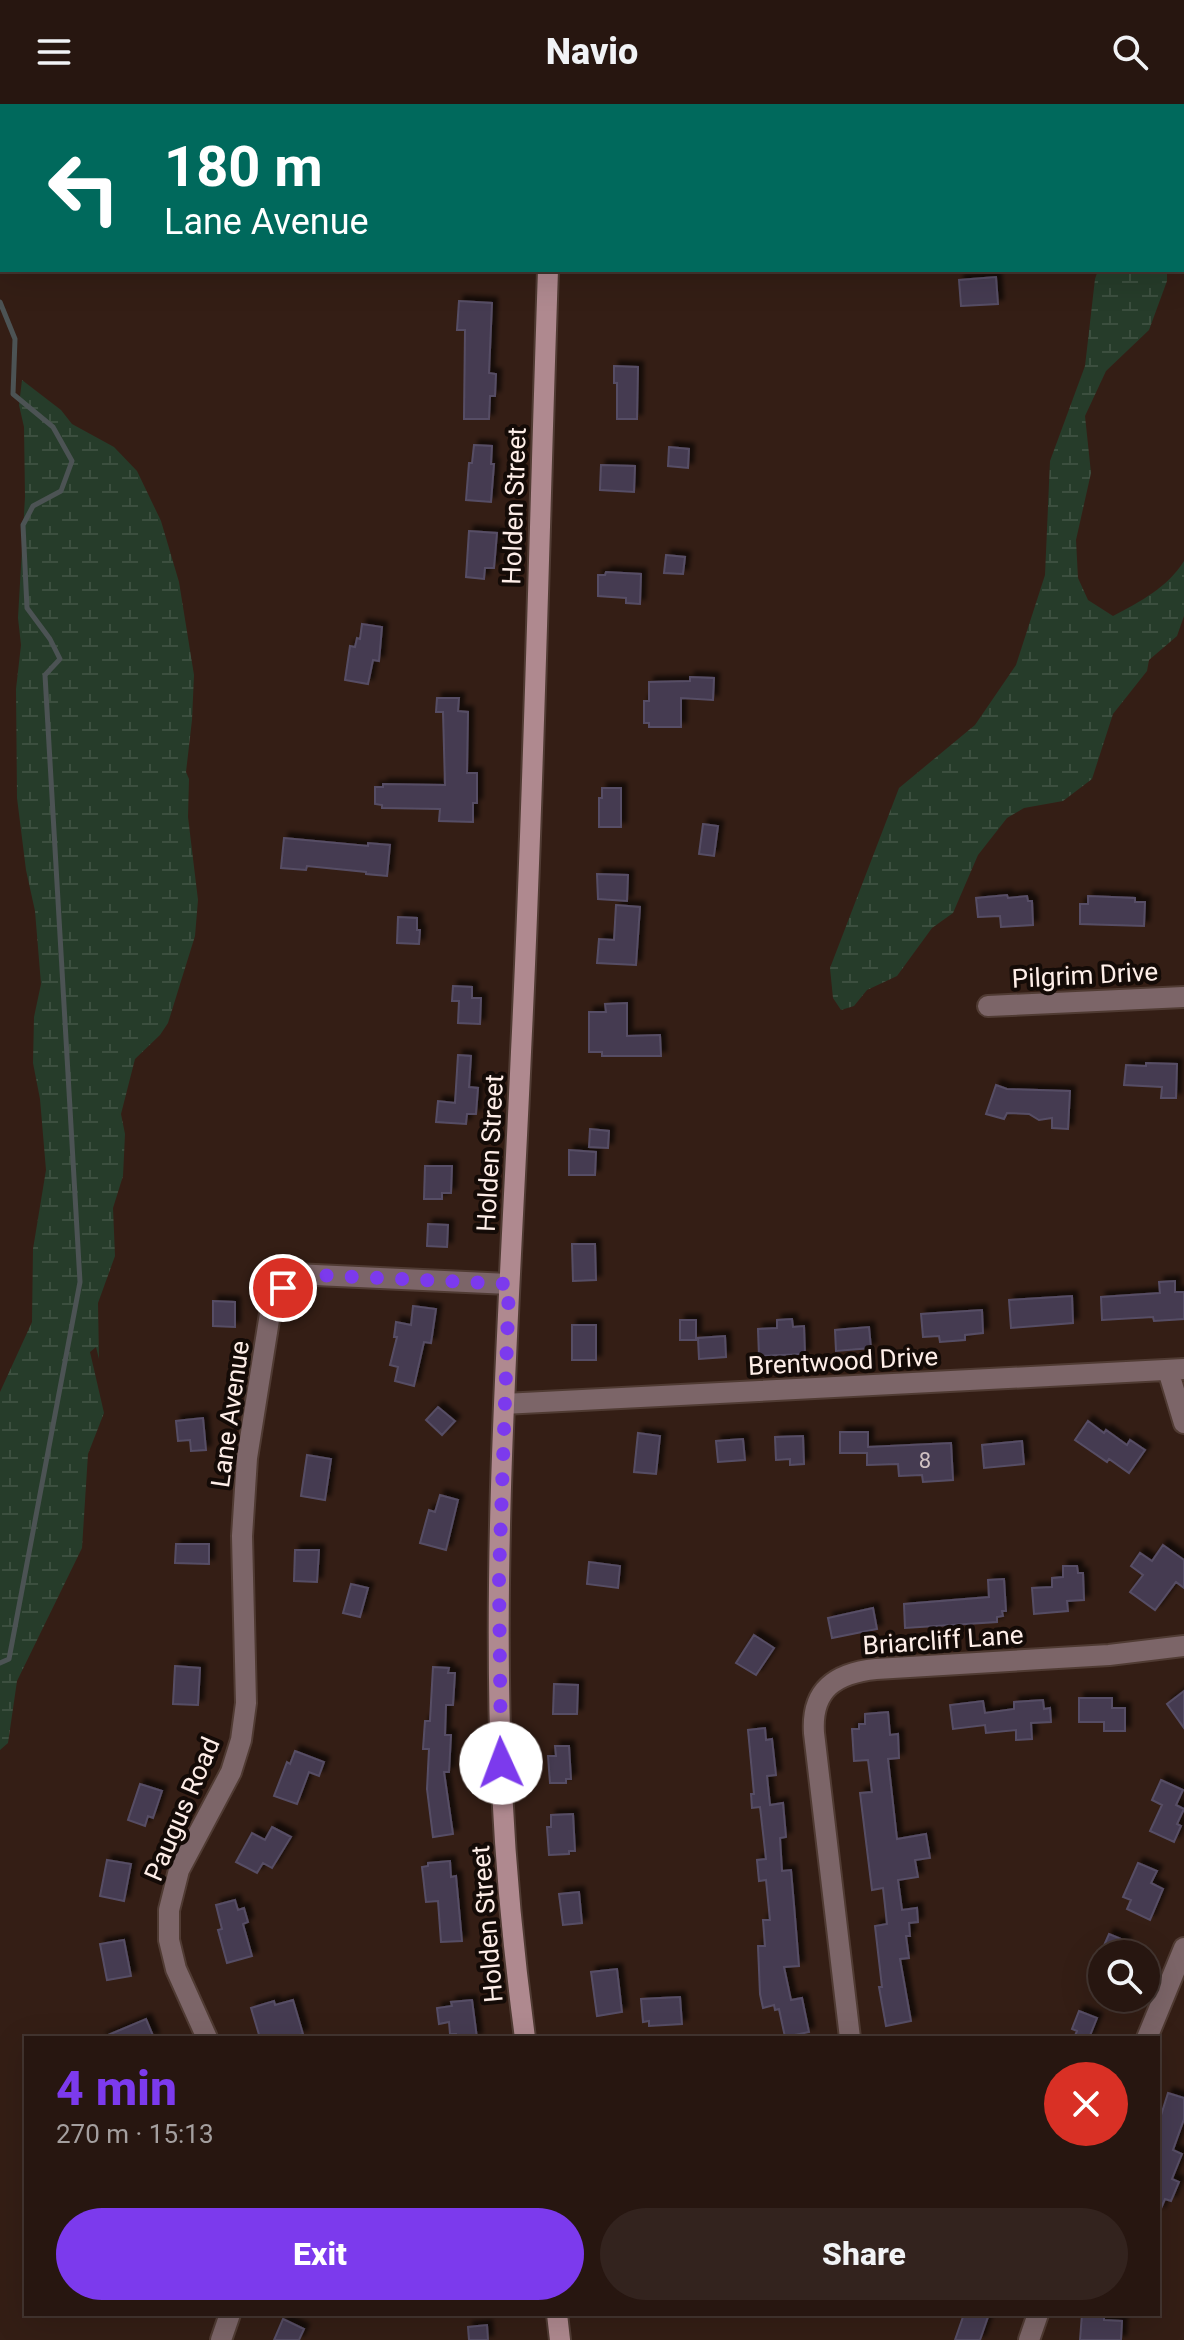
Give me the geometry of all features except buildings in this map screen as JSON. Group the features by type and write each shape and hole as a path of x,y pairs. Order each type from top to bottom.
{"main road":[{"name":"Holden Street","path":"525,2036 512,1936 502,1792 499,1577 509,1284 522,1049 548,272"},
{"path":"557,2316 560,2340"}],"street":[{"name":"Pilgrim Drive","path":"988,1006 1184,997"},
{"name":"Lane Avenue","path":"244,1641 242,1536 247,1458 272,1301 294,1274 509,1284"},
{"name":"Brentwood Drive","path":"505,1404 1176,1370"},
{"path":"1176,1370 1184,1423"},
{"name":"Paugus Road","path":"206,2036 176,1969 169,1940 169,1910 179,1870 237,1757 246,1703 244,1641"},
{"name":"Briarcliff Lane","path":"850,2036 813,1719 816,1706 829,1685 849,1673 876,1669 1109,1655 1184,1646"},
{"path":"1148,2036 1184,1948"},
{"path":"221,2340 229,2316"},
{"path":"1029,2340 1037,2316"}],"green space":[{"path":"1097,272 1167,272 1167,281 1149,330 1106,371 1085,416 1091,473 1076,540 1078,578 1088,600 1113,616 1161,586 1184,561 1184,616 1177,636 1149,660 1147,671 1113,714 1092,779 1063,801 1024,808 1007,818 978,855 953,913 932,928 897,976 867,990 854,1006 841,1010 833,998 830,968 899,788 975,725 1016,665 1045,575 1050,461 1085,366"},
{"path":"22,380 61,410 72,424 114,447 137,471 161,521 179,582 194,675 186,772 198,900 195,936 168,1023 135,1059 121,1114 125,1134 123,1176 113,1208 115,1256 98,1303 99,1359 96,1347 90,1352 104,1413 88,1454 82,1548 17,1681 8,1743 0,1750 0,1392 32,1322 33,1249 46,1170 40,1099 33,1063 34,1017 41,984 35,911 26,870 17,798 16,689 21,645 18,618 25,497 24,427 19,405"}],"waterway":[{"path":"0,302 15,339 13,394 53,427 72,461 61,491 33,506 23,525 27,608 50,639 60,659 45,675 80,1282 9,1659 0,1663"}],"route":[{"path":"283,1288 294,1274 509,1284 499,1577 501,1763"}]}
